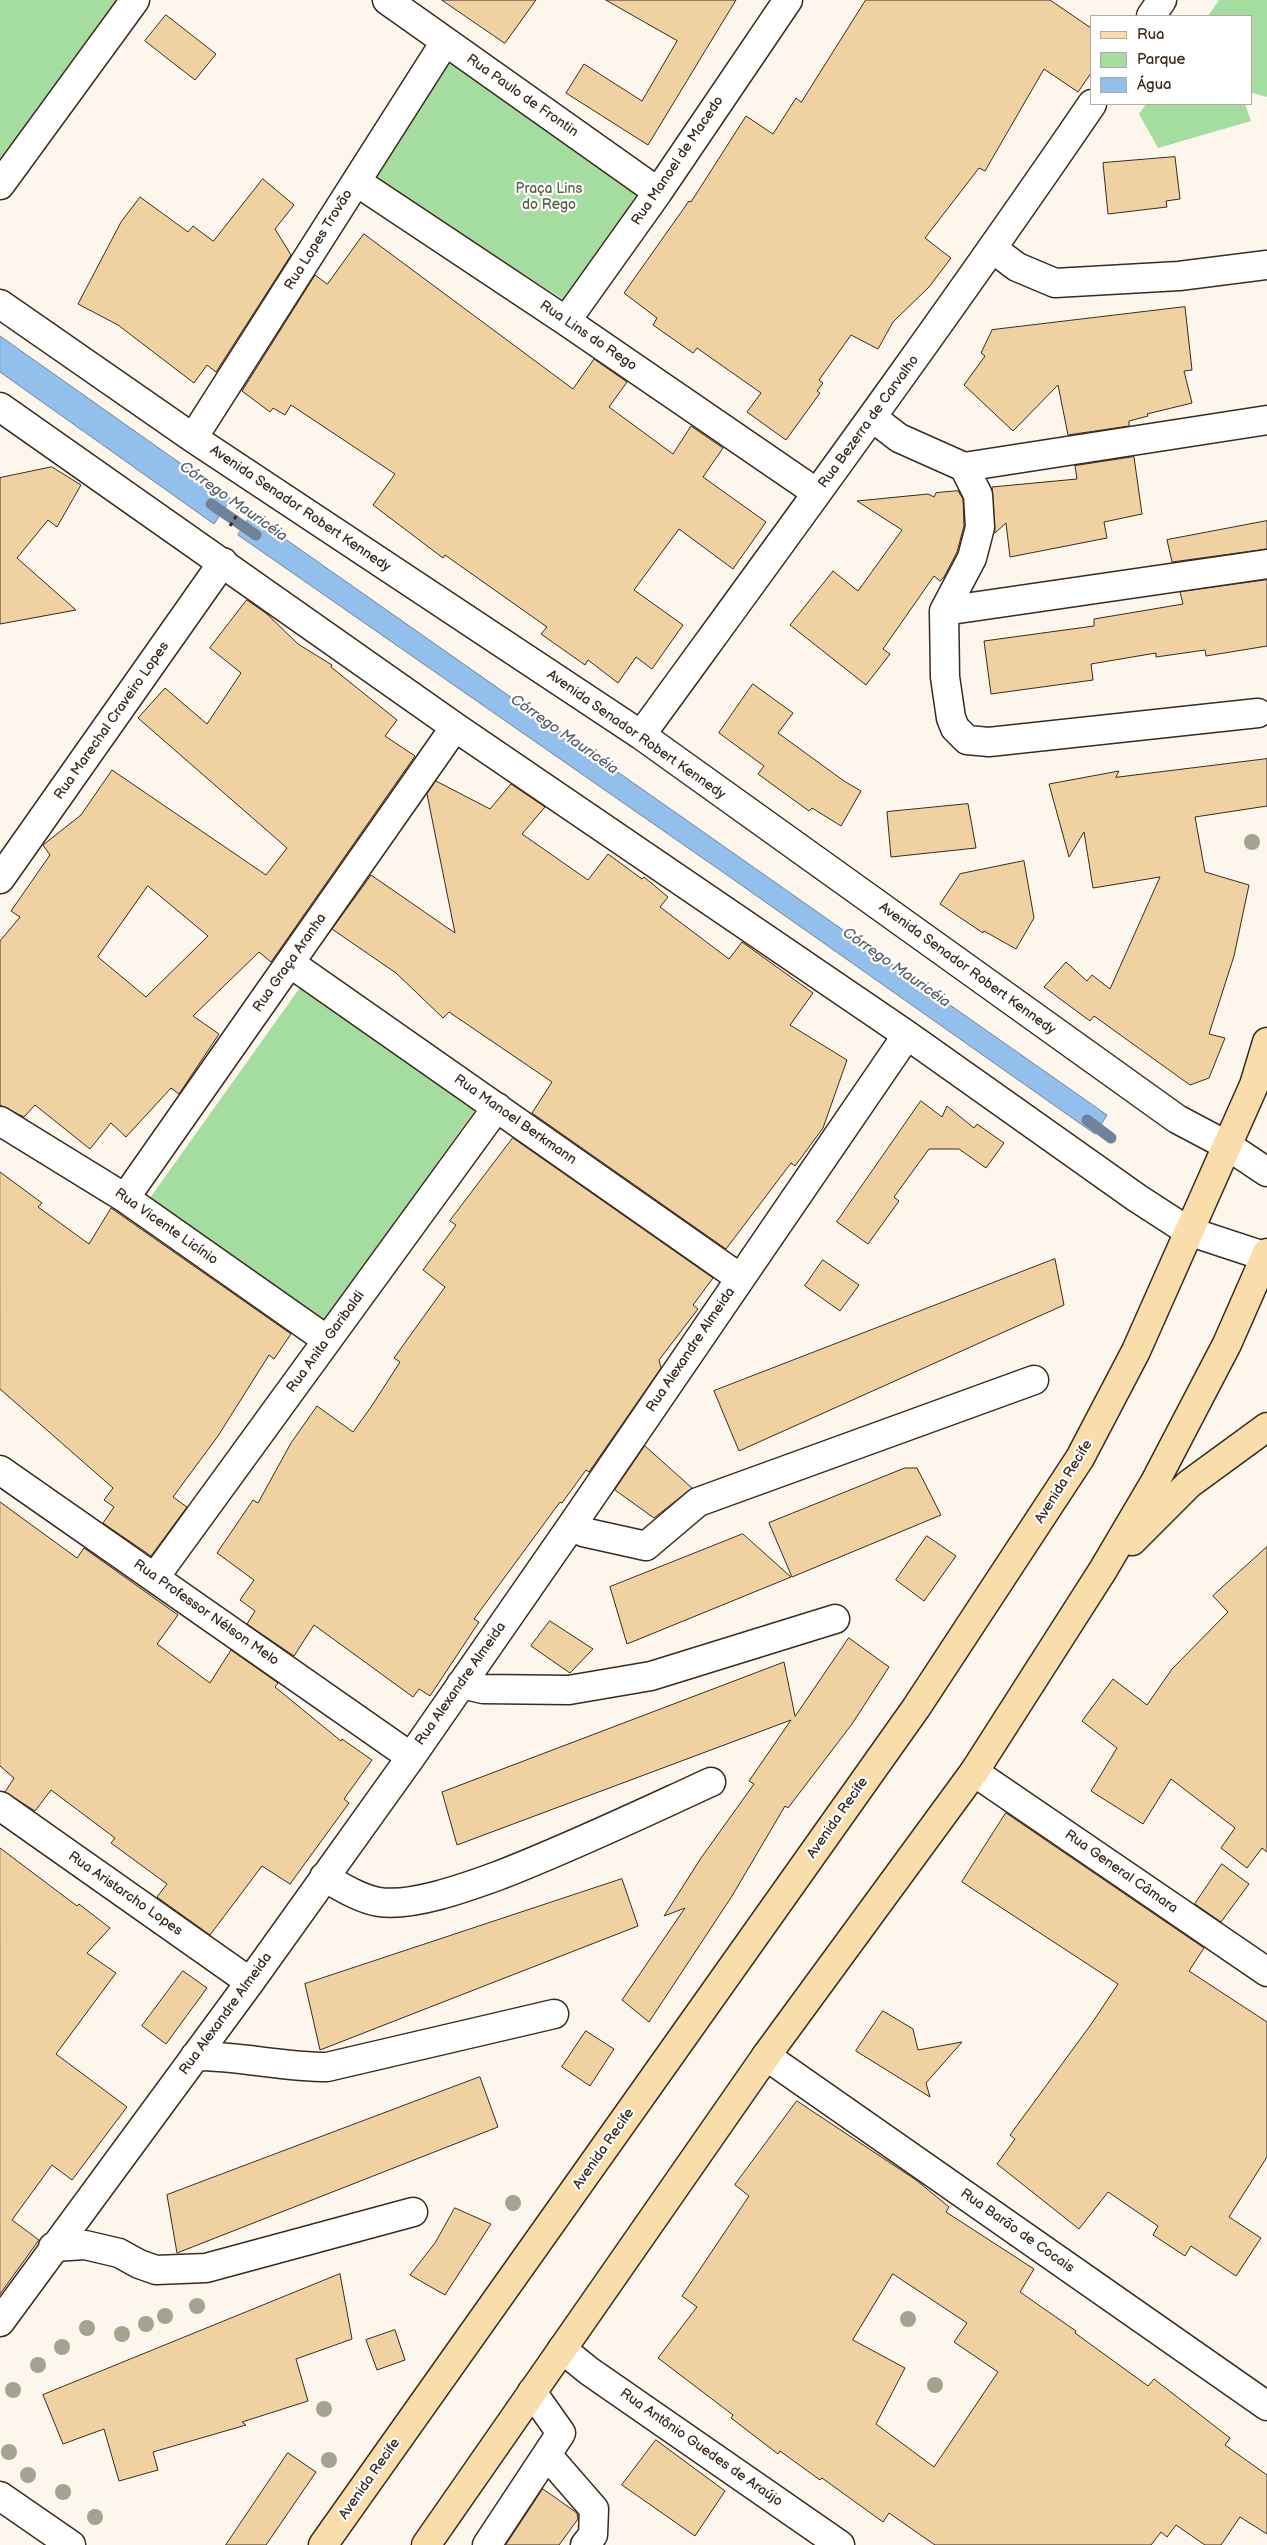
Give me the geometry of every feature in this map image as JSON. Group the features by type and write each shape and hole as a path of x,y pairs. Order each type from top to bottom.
{"main road":[{"name":"Avenida Recife","path":"323,2545 916,1708 1080,1458 1136,1351 1254,1085 1267,1042"},
{"path":"426,2545 766,2056 974,1772 1103,1570 1165,1463 1227,1344 1266,1255"},
{"path":"1103,1570 1189,1484 1267,1427"}],"street":[{"path":"0,185 135,0"},
{"name":"Rua Paulo de Frontin","path":"388,0 658,192"},
{"name":"Rua Manoel de Macedo","path":"566,321 658,192 788,0"},
{"path":"1152,15 1162,0"},
{"name":"Rua Lopes Trovão","path":"193,438 445,42"},
{"name":"Rua Bezerra de Carvalho","path":"641,735 873,418 993,249 1091,105"},
{"name":"Rua Lins do Rego","path":"357,182 566,321 817,493"},
{"path":"993,249 1017,267 1055,283 1179,276 1267,264"},
{"name":"Avenida Senador Robert Kennedy","path":"0,304 193,438 641,735 1177,1119 1228,1146 1267,1172"},
{"path":"0,407 223,562 455,727 907,1035 1188,1232 1266,1255"},
{"path":"873,418 899,438 964,468 1267,420"},
{"path":"964,468 978,495 980,527 972,558 944,611 945,678 951,718 959,734 967,740 989,742 1258,713"},
{"name":"Rua Marechal Craveiro Lopes","path":"0,879 223,562"},
{"path":"944,611 1267,564"},
{"name":"Rua Graça Aranha","path":"125,1198 455,727"},
{"name":"Rua Manoel Berkmann","path":"290,963 497,1106 740,1278"},
{"name":"Rua Alexandre Almeida","path":"0,2322 250,1982 335,1883 411,1757 472,1686 578,1529 740,1278 907,1035"},
{"name":"Rua Anita Garibaldi","path":"155,1577 497,1106"},
{"name":"Rua Vicente Licínio","path":"0,1122 125,1198 327,1340"},
{"path":"578,1529 646,1546 698,1502 1034,1380"},
{"name":"Rua Professor Nélson Melo","path":"0,1470 411,1757"},
{"path":"472,1686 569,1690 651,1676 835,1619"},
{"name":"Rua General Câmara","path":"974,1772 1267,1972"},
{"path":"335,1883 378,1902 416,1900 458,1889 543,1859 711,1782"},
{"name":"Rua Aristarcho Lopes","path":"1,1809 250,1982"},
{"path":"195,2056 224,2056 302,2067 326,2067 554,2014"},
{"name":"Rua Barão de Cocais","path":"766,2056 1267,2406"},
{"path":"53,2248 85,2245 119,2253 139,2264 156,2270 206,2268 413,2212"},
{"name":"Rua Antônio Guedes de Araújo","path":"562,2349 590,2371 840,2545"},
{"path":"487,2545 561,2433 532,2392"},
{"path":"547,2455 594,2508 593,2535 585,2545"},
{"path":"0,2496 39,2536 71,2545"}],"path":[{"path":"225,533 242,507"}],"green space":[{"path":"0,0 126,0 0,169"},
{"path":"1219,0 1267,0 1267,97 1253,93 1252,94 1252,15 1209,15"},
{"name":"Praça Lins do Rego","path":"448,41 663,176 572,305 364,172"},
{"path":"1145,105 1245,105 1251,121 1158,148 1139,114"},
{"path":"304,982 477,1107 323,1323 150,1198"}],"water":[{"path":"0,336 231,499 214,524 0,372"},
{"path":"251,515 1107,1115 1095,1134 238,535"}],"building":[{"path":"442,0 536,0 505,43"},
{"path":"606,0 736,0 648,145 566,93 584,64 642,101 677,41"},
{"path":"866,0 1050,0 1090,27 1090,74 1078,92 1044,69 985,171 979,168 925,238 951,258 929,287 893,322 878,349 851,335 819,380 823,383 817,391 820,393 786,440 747,412 761,393 697,348 693,353 653,325 657,318 624,293 689,201 691,202 746,116 773,134 796,98 801,102"},
{"path":"166,15 216,54 195,80 145,41"},
{"path":"1175,157 1180,199 1166,201 1167,207 1108,214 1103,163"},
{"path":"263,179 294,205 275,229 291,255 216,372 207,365 194,383 118,325 78,304 121,222 140,197 188,232 193,226 213,241"},
{"path":"364,234 573,389 594,359 627,382 609,407 673,454 691,426 723,448 703,477 766,522 733,569 679,529 634,590 683,625 652,669 636,657 618,683 588,660 585,665 541,634 547,627 445,555 443,558 373,505 395,474 291,405 285,415 273,408 270,412 242,391 315,275 327,284"},
{"path":"1185,307 1192,370 1184,371 1192,403 1147,414 1148,416 1129,421 1129,426 1068,435 1058,385 1013,431 964,385 985,356 981,353 992,330"},
{"path":"1134,457 1142,514 1104,522 1107,538 1010,557 1006,523 995,533 992,487 1077,479 1075,466"},
{"path":"52,467 81,485 57,527 48,520 17,558 76,610 0,624 0,478"},
{"path":"958,491 963,499 964,526 957,552 944,577 940,581 934,576 883,649 890,654 866,685 790,625 833,571 858,591 902,530 857,501 928,494 934,497 936,493"},
{"path":"1267,521 1267,549 1172,562 1167,540"},
{"path":"1267,580 1267,646 1206,656 1205,650 1156,657 1156,653 1091,664 1093,680 991,694 984,641 1094,626 1094,619 1183,604 1180,592"},
{"path":"247,600 267,614 298,644 332,665 331,667 397,720 385,736 415,756 271,962 259,952 193,1016 219,1034 179,1094 171,1088 126,1137 111,1123 90,1149 35,1105 24,1117 0,1105 0,941 20,917 11,911 50,855 43,845 81,815 112,770 266,875 287,848 138,718 165,688 207,724 241,673 210,648","holes":["148,886 208,936 146,997 98,957"]},
{"path":"753,684 793,713 778,733 844,781 861,791 841,826 812,808 809,811 758,774 764,766 719,733"},
{"path":"1267,759 1267,806 1195,817 1205,872 1249,885 1234,956 1209,1034 1225,1038 1209,1078 1190,1085 1094,1016 1090,1021 1044,987 1066,962 1087,981 1092,975 1110,989 1160,877 1093,888 1084,832 1069,857 1049,784 1119,771 1116,777"},
{"path":"436,781 490,809 511,784 545,807 522,834 588,880 608,854 642,879 644,877 668,897 660,907 729,959 742,942 813,993 790,1025 847,1060 823,1128 795,1166 791,1163 726,1249 532,1113 552,1082 449,1012 443,1018 396,973 332,929 371,875 455,933 427,794"},
{"path":"968,804 976,848 891,857 887,812"},
{"path":"1024,861 1034,918 1016,949 984,931 983,933 940,904 960,874"},
{"path":"921,1101 942,1117 947,1106 974,1128 977,1124 1004,1143 986,1168 959,1149 929,1149 894,1197 899,1201 868,1244 837,1222"},
{"path":"513,1138 713,1278 693,1305 698,1309 659,1360 661,1368 589,1472 586,1470 562,1503 560,1502 474,1619 479,1622 430,1696 419,1689 413,1697 314,1625 294,1656 247,1624 255,1611 240,1600 254,1580 217,1553 253,1500 258,1503 291,1443 317,1406 353,1432 371,1407 400,1362 394,1358 445,1287 423,1270 456,1225 450,1221"},
{"path":"0,1172 42,1203 38,1207 89,1244 111,1208 291,1334 274,1359 269,1355 218,1436 173,1497 187,1507 151,1556 103,1523 114,1507 104,1500 113,1488 0,1389"},
{"path":"1055,1259 1064,1305 739,1451 714,1391"},
{"path":"823,1260 859,1285 840,1311 805,1286"},
{"path":"645,1446 692,1488 654,1518 615,1490"},
{"path":"905,1468 917,1468 941,1515 792,1577 769,1523"},
{"path":"0,1502 77,1558 84,1548 178,1615 157,1644 210,1683 231,1650 278,1683 275,1687 341,1741 342,1739 372,1760 344,1799 349,1803 290,1884 262,1866 210,1935 157,1897 167,1884 111,1843 115,1838 51,1790 35,1811 5,1792 14,1778 0,1766"},
{"path":"743,1534 791,1577 627,1644 610,1587"},
{"path":"927,1536 956,1556 924,1601 896,1580"},
{"path":"1267,1547 1267,1852 1262,1848 1247,1868 1221,1848 1235,1828 1171,1779 1143,1824 1091,1791 1117,1748 1082,1721 1113,1679 1147,1705 1172,1669 1228,1612 1213,1596"},
{"path":"550,1621 593,1649 570,1673 531,1646"},
{"path":"849,1638 889,1667 852,1724 788,1808 785,1806 732,1896 649,2022 622,2000 685,1908 664,1916 701,1858 754,1784 749,1781 791,1720 457,1845 442,1792 784,1662 795,1716"},
{"path":"1006,1813 1204,1948 1189,1971 1267,2022 1267,2157 1229,2217 1261,2238 1236,2276 1191,2246 1185,2256 1153,2235 1158,2226 1108,2192 1079,2229 997,2164 1015,2139 1010,2135 1092,2023 1118,1984 962,1882"},
{"path":"0,1848 77,1906 79,1904 110,1928 87,1953 116,1973 56,2054 127,2107 72,2180 52,2165 12,2220 39,2240 0,2294"},
{"path":"1222,1864 1249,1884 1221,1922 1195,1904"},
{"path":"622,1879 638,1926 320,2050 305,1984"},
{"path":"183,1971 207,1988 166,2044 142,2026"},
{"path":"883,2011 913,2029 918,2050 962,2042 926,2083 930,2097 856,2051"},
{"path":"586,2031 614,2049 590,2086 562,2067"},
{"path":"480,2077 498,2127 177,2253 167,2195"},
{"path":"797,2101 916,2180 949,2207 946,2212 1034,2269 1020,2292 1076,2331 1075,2333 1148,2386 1154,2379 1230,2438 1225,2445 1267,2475 1267,2534 1240,2517 1221,2545 1205,2545 1176,2525 1167,2537 1161,2532 1151,2545 935,2545 889,2513 883,2522 822,2478 820,2480 780,2451 778,2454 731,2418 733,2415 658,2358 697,2307 682,2296 749,2196 735,2185","holes":["893,2274 967,2323 954,2342 998,2372 934,2467 876,2424 905,2368 853,2340"]},
{"path":"455,2208 491,2224 445,2295 410,2275 435,2243"},
{"path":"340,2274 352,2339 296,2359 308,2401 242,2422 246,2425 153,2452 158,2470 119,2481 104,2429 63,2444 43,2395"},
{"path":"395,2330 405,2360 377,2370 366,2340"},
{"path":"656,2440 725,2491 695,2536 622,2485"},
{"path":"288,2453 316,2472 266,2545 226,2545"},
{"path":"543,2489 577,2513 578,2519 559,2545 506,2545"}],"waterway":[{"name":"Córrego Mauricéia","path":"211,504 256,535"},
{"name":"Córrego Mauricéia","path":"1087,1120 1111,1138"}]}
